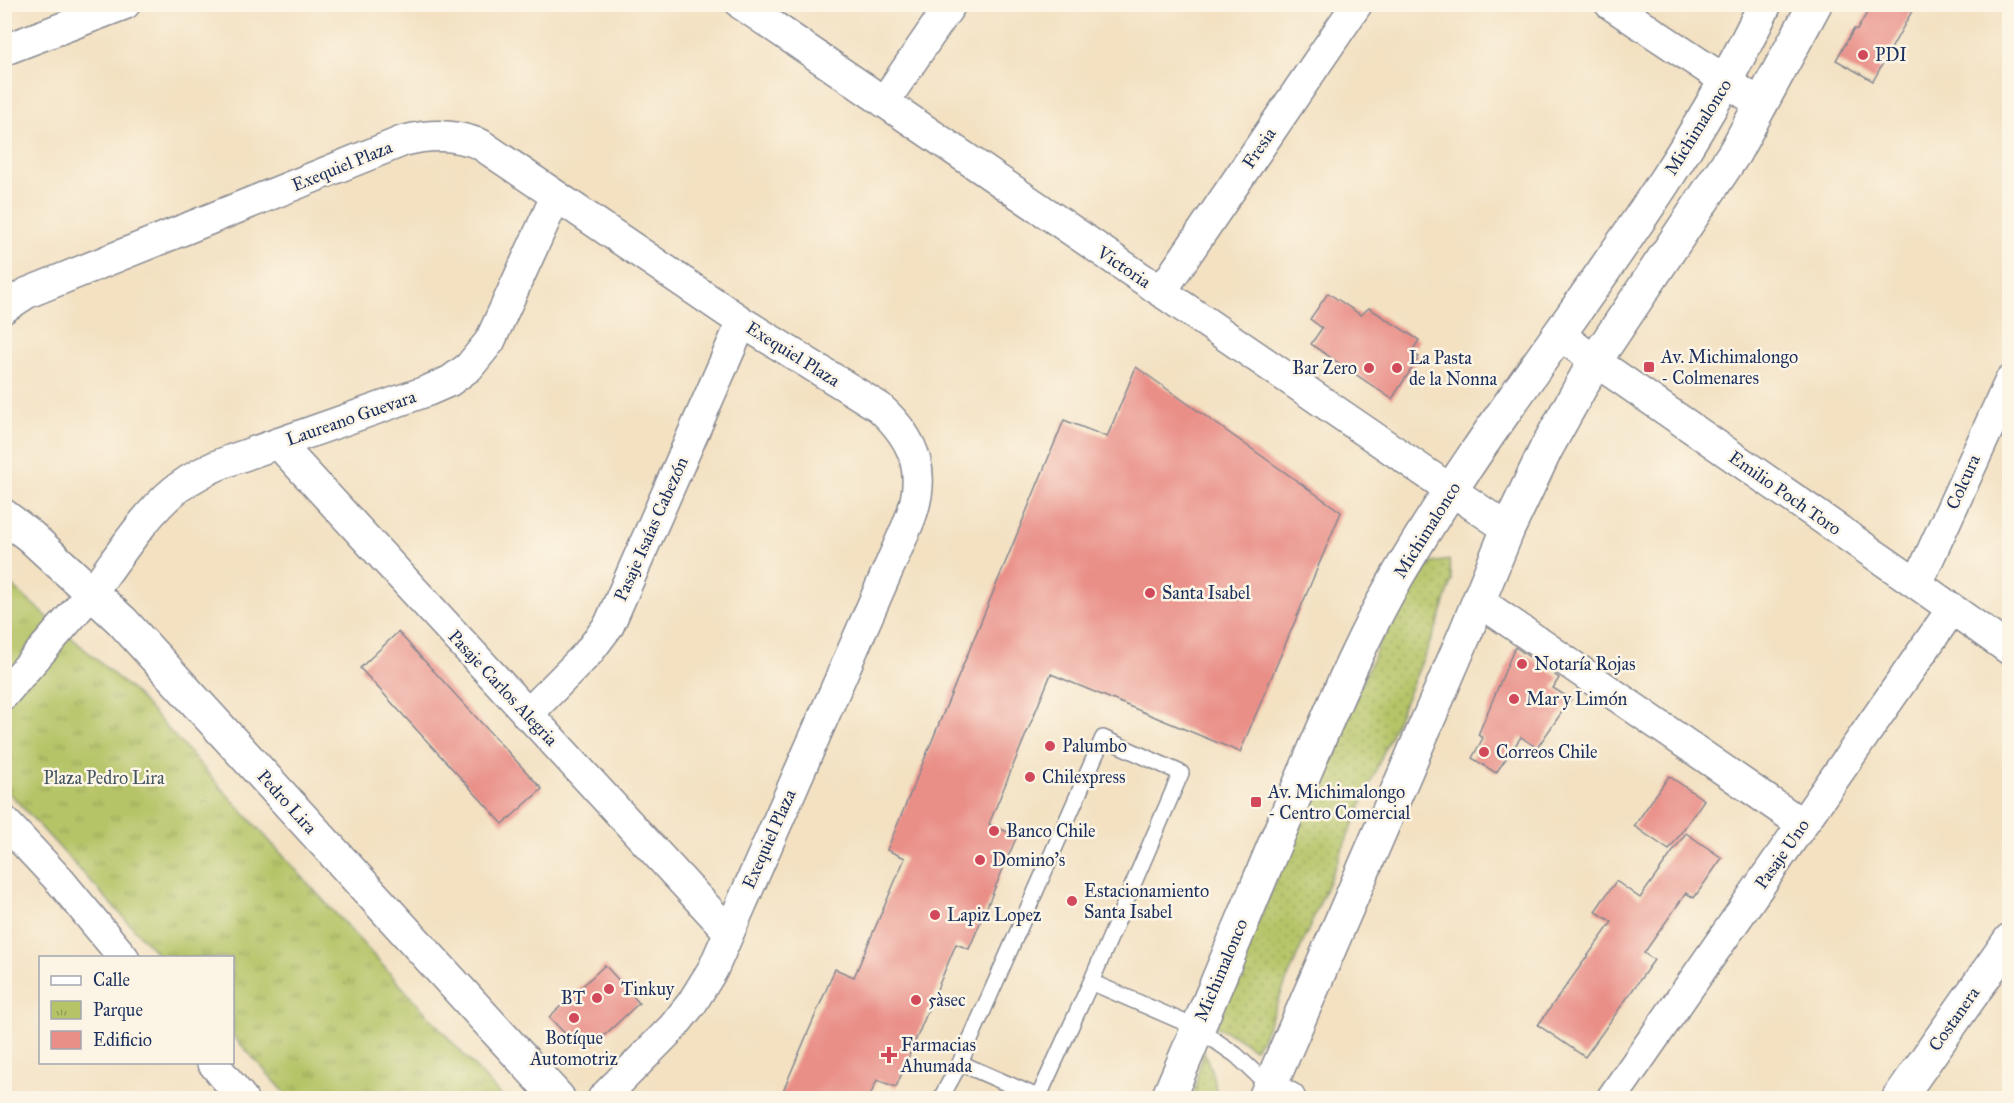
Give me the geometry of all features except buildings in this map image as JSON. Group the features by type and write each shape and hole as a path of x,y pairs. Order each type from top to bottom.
{"main road":[{"name":"Michimalonco","path":"1168,1098 1358,651 1400,572 1502,415 1560,335 1685,149 1726,82 1765,4"},
{"path":"1275,1094 1508,529 1546,449 1595,362 1726,166 1762,105 1815,4"},
{"name":"Pedro Lira","path":"4,516 30,536 122,621 558,1098"},
{"name":"Costanera","path":"1899,1098 2010,940"}],"street":[{"path":"4,50 125,4"},
{"name":"Victoria","path":"741,4 1508,529"},
{"path":"884,102 951,4"},
{"name":"Fresia","path":"1161,292 1357,4"},
{"path":"1610,4 1762,105"},
{"name":"Exequiel Plaza","path":"4,308 27,294 403,141 424,135 445,134 463,137 480,144 742,322 879,407 895,421 907,438 918,475 914,508 908,524 713,969 692,1003 673,1027 603,1098"},
{"name":"Laureano Guevara","path":"4,694 92,592 111,564 174,492 210,468 427,391 450,381 469,367 490,341 556,196"},
{"name":"Pasaje Isaías Cabezón","path":"527,715 588,653 609,625 742,322"},
{"name":"Emilio Poch Toro","path":"1560,335 1595,362 2010,650"},
{"name":"Colcura","path":"1917,584 2010,381"},
{"name":"Pasaje Carlos Alegria","path":"278,443 729,932"},
{"path":"1479,601 1802,824"},
{"name":"Pasaje Uno","path":"1612,1098 1952,609"},
{"path":"4,821 30,847 123,956"},
{"path":"214,1064 242,1098"}],"lane":[{"path":"941,1098 960,1063 1103,738 1181,772 1039,1098 960,1063"},
{"path":"1091,982 1197,1028 1236,1055 1275,1094"}],"green space":[{"path":"1449,560 1452,581 1437,626 1262,1039 1254,1049 1234,1035 1213,1025 1383,635 1413,583 1432,563"},
{"name":"Plaza Pedro Lira","path":"4,579 136,694 503,1098 290,1098 234,1037 234,956 159,956 5,790"},
{"path":"1204,1052 1211,1069 1218,1098 1194,1098"},
{"path":"2009,1078 2009,1098 1986,1098 1998,1093"}],"place":[{"name":"PDI","path":"1863,55"},
{"name":"Av. Michimalongo - Colmenares","path":"1649,367"},
{"name":"Bar Zero","path":"1369,368"},
{"name":"La Pasta de la Nonna","path":"1397,368"},
{"name":"Santa Isabel","path":"1150,593"},
{"name":"Notaría Rojas","path":"1522,664"},
{"name":"Mar y Limón","path":"1514,699"},
{"name":"Palumbo","path":"1050,746"},
{"name":"Correos Chile","path":"1484,752"},
{"name":"Chilexpress","path":"1030,777"},
{"name":"Av. Michimalongo - Centro Comercial","path":"1256,802"},
{"name":"Banco Chile","path":"994,831"},
{"name":"Domino's","path":"980,860"},
{"name":"Estacionamiento Santa Isabel","path":"1072,901"},
{"name":"Lapiz Lopez","path":"935,915"},
{"name":"Tinkuy","path":"609,989"},
{"name":"BT","path":"597,998"},
{"name":"5àsec","path":"916,1000"},
{"name":"Botíque Automotriz","path":"574,1018"},
{"name":"Farmacias Ahumada","path":"889,1055"}]}
